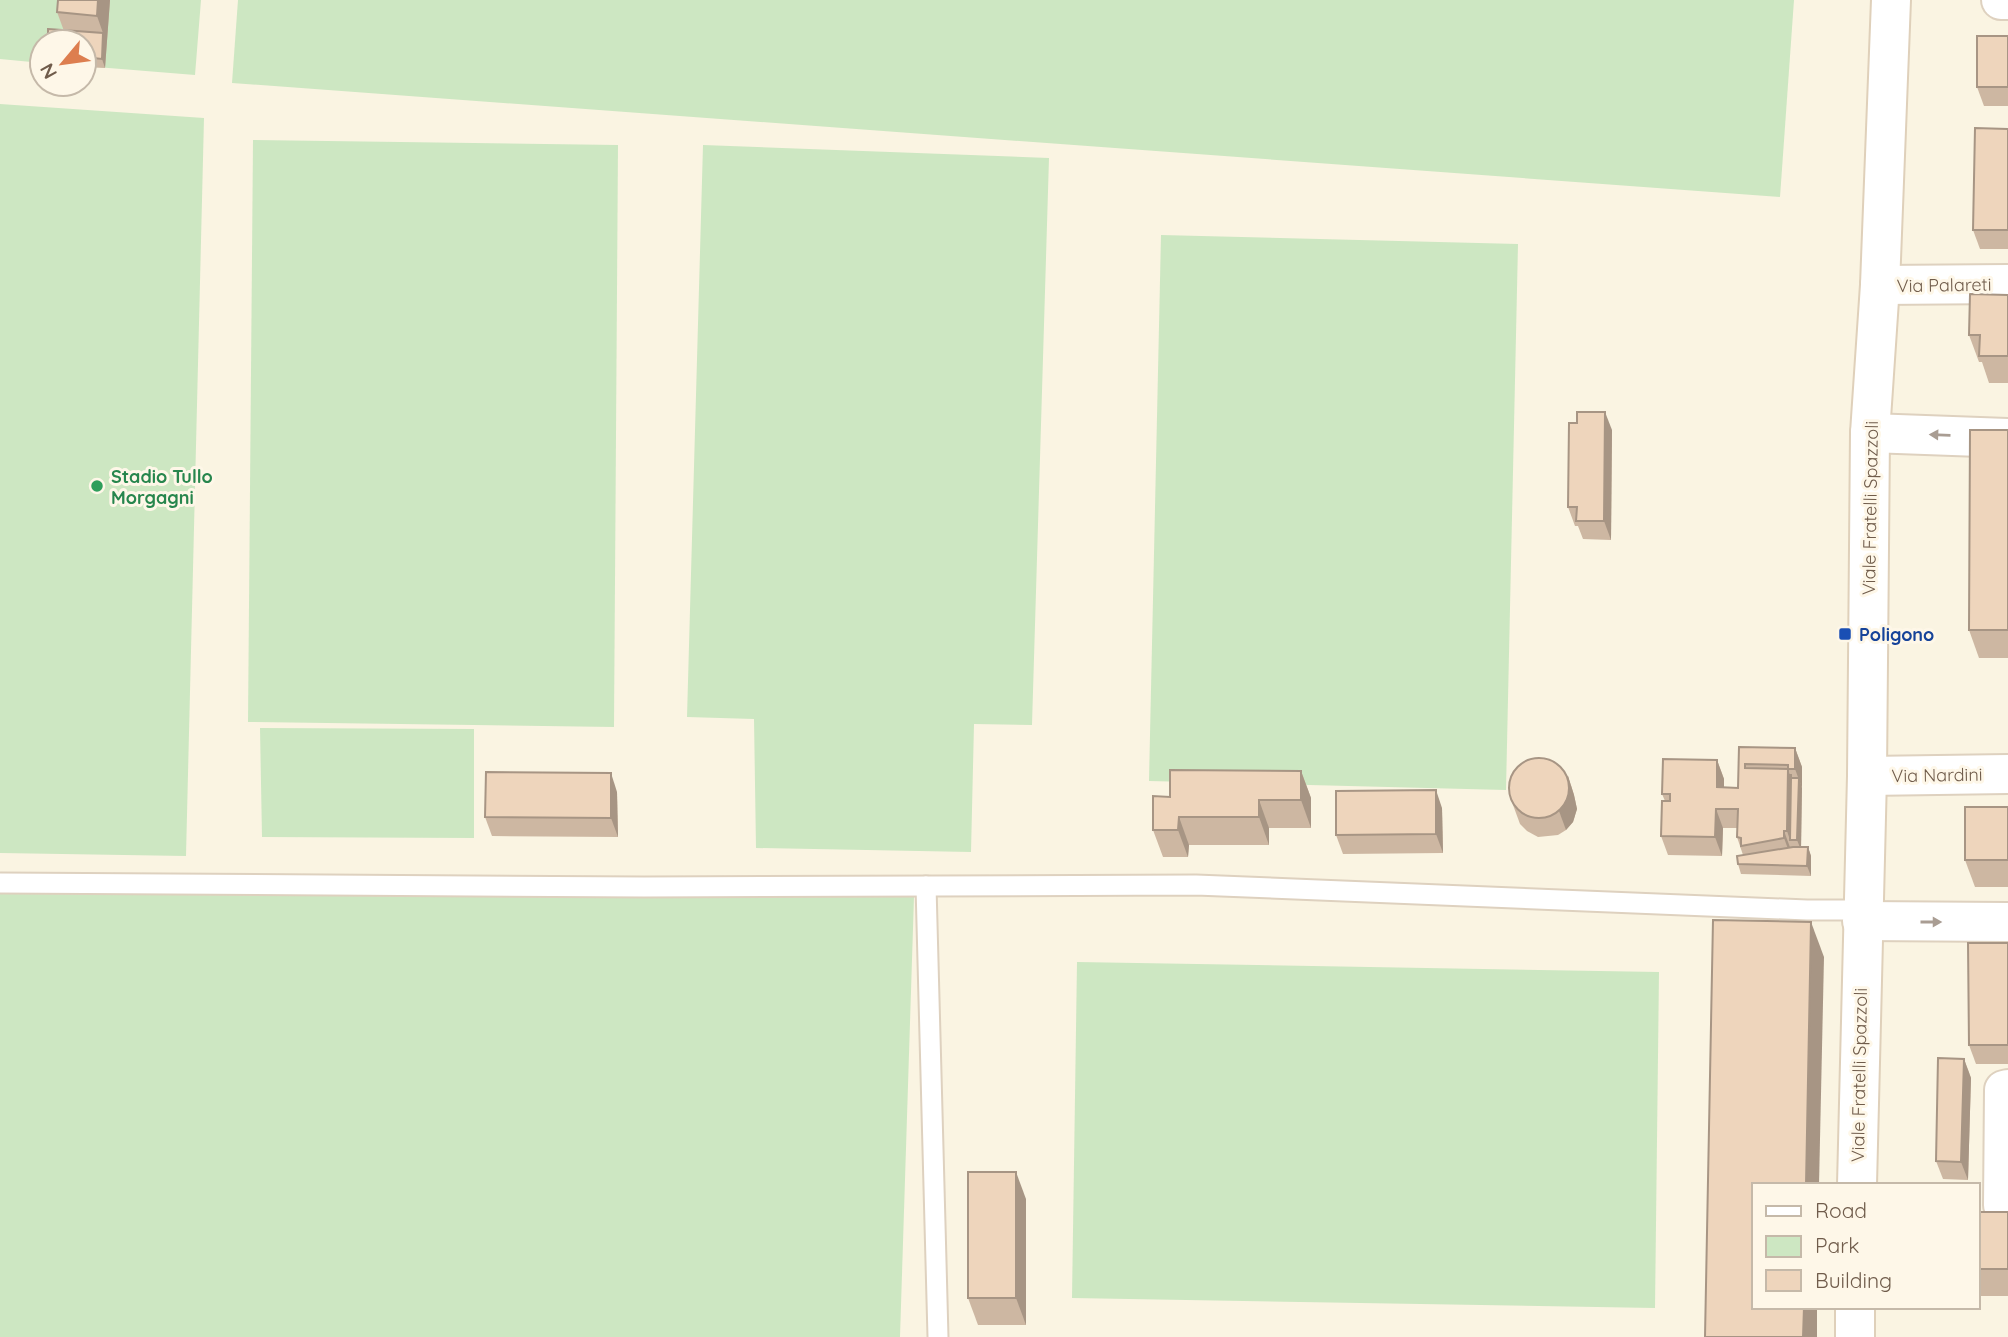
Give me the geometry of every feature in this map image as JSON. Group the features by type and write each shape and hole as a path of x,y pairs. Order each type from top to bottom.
{"street":[{"name":"Viale Fratelli Spazzoli","path":"1857,1183 1867,776 1870,433 1880,285 1891,0"},
{"path":"2001,0 2008,0"},
{"name":"Via Palareti","path":"1880,285 2008,284"},
{"path":"1870,433 2008,438"},
{"name":"Via Nardini","path":"1867,776 2008,774"},
{"path":"1863,915 2008,922"},
{"path":"1996,1205 2004,1090 2008,1088"},
{"path":"1854,1337 1855,1309"}],"lane":[{"path":"0,883 1196,885 1807,910 1863,915"},
{"path":"926,886 938,1337"}],"green space":[{"path":"0,0 201,0 195,75 98,67 98,28 28,28 28,62 0,59"},
{"path":"238,0 1794,0 1780,197 232,83"},
{"name":"Stadio Tullo Morgagni","path":"0,104 204,118 186,856 0,853"},
{"path":"253,140 618,145 614,727 248,722"},
{"path":"703,145 1049,158 1032,725 974,724 971,852 756,848 754,719 687,717"},
{"path":"1161,235 1518,244 1506,790 1149,781"},
{"path":"260,728 474,729 474,838 262,837"},
{"path":"0,891 914,897 900,1337 0,1337"},
{"path":"1077,962 1659,972 1655,1308 1072,1298"}],"building":[{"path":"58,0 98,0 97,16 57,12"},
{"path":"98,33 103,33 102,59 98,59"},
{"path":"1977,36 2008,36 2008,87 1977,87"},
{"path":"1975,128 2008,129 2008,230 1973,230"},
{"path":"1970,294 2008,295 2008,356 1979,356 1980,335 1969,335"},
{"path":"1577,412 1605,412 1604,521 1576,521 1577,507 1568,507 1569,423 1577,423"},
{"path":"1970,430 2008,430 2008,630 1969,630"},
{"path":"1739,747 1795,748 1795,769 1788,769 1787,831 1784,831 1784,838 1741,846 1741,838 1737,837 1738,809 1716,809 1715,837 1661,836 1662,801 1670,801 1670,794 1662,794 1663,759 1717,760 1717,787 1738,788","holes":["1745,764 1788,765 1788,769 1745,768"]},
{"path":"1533,758 1545,758 1564,771 1569,788 1567,800 1556,813 1545,818 1533,818 1514,805 1509,794 1509,782 1522,763"},
{"path":"1170,770 1301,771 1301,800 1259,800 1259,817 1179,817 1178,830 1153,830 1153,796 1170,797"},
{"path":"486,772 611,773 611,818 485,817"},
{"path":"1791,778 1799,778 1797,840 1790,840"},
{"path":"1436,790 1436,834 1336,835 1336,791"},
{"path":"1965,807 2008,807 2008,860 1965,860"},
{"path":"1808,847 1807,866 1738,864 1737,856"},
{"path":"1713,920 1811,922 1806,1183 1752,1183 1752,1309 1804,1309 1803,1337 1705,1337"},
{"path":"1968,943 2008,943 2008,1045 1969,1045"},
{"path":"1938,1058 1964,1059 1961,1162 1936,1161"},
{"path":"968,1172 1016,1172 1016,1298 968,1298"},
{"path":"1980,1212 2008,1212 2008,1269 1980,1269"}],"place":[{"name":"Stadio Tullo Morgagni","path":"97,486"},
{"name":"Poligono","path":"1845,634"}]}
